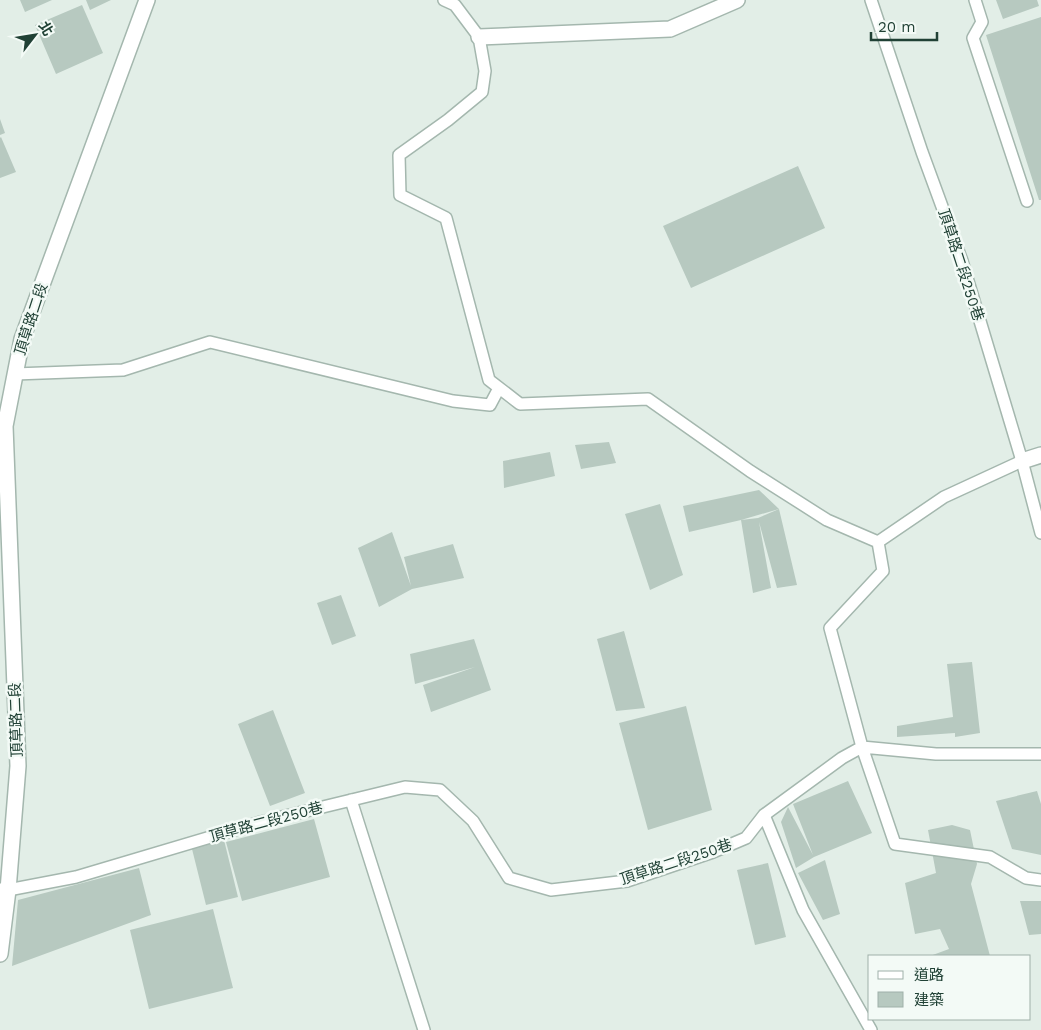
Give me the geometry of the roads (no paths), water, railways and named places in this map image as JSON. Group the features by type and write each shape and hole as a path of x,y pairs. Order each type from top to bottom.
{"street":[{"name":"頂草路二段","path":"0,954 4,890 18,766 2,426 22,339 147,0"},
{"path":"479,37 670,29 737,0"},
{"path":"1022,461 1041,454"}],"lane":[{"path":"444,0 455,5 479,37 485,71 482,92 448,120 400,154 400,195 446,218 489,380 520,404 648,399 750,471 827,520 878,542"},
{"name":"頂草路二段250巷","path":"872,0 922,152 962,261 1022,461 1041,533"},
{"path":"975,0 982,22 973,38 1027,201"},
{"path":"15,374 123,370 210,342 453,401 490,405 499,388"},
{"path":"878,542 944,497 1022,461"},
{"path":"878,542 883,571 830,628 862,747 894,844 990,857 1026,878 1041,880"},
{"path":"862,747 936,754 1041,754"},
{"name":"頂草路二段250巷","path":"4,890 76,877 261,822 406,787 440,790 473,821 508,878 551,890 627,881 713,852 746,838 764,815 842,758 862,747"},
{"path":"351,800 424,1030"},
{"path":"764,815 803,910 871,1030"}]}
